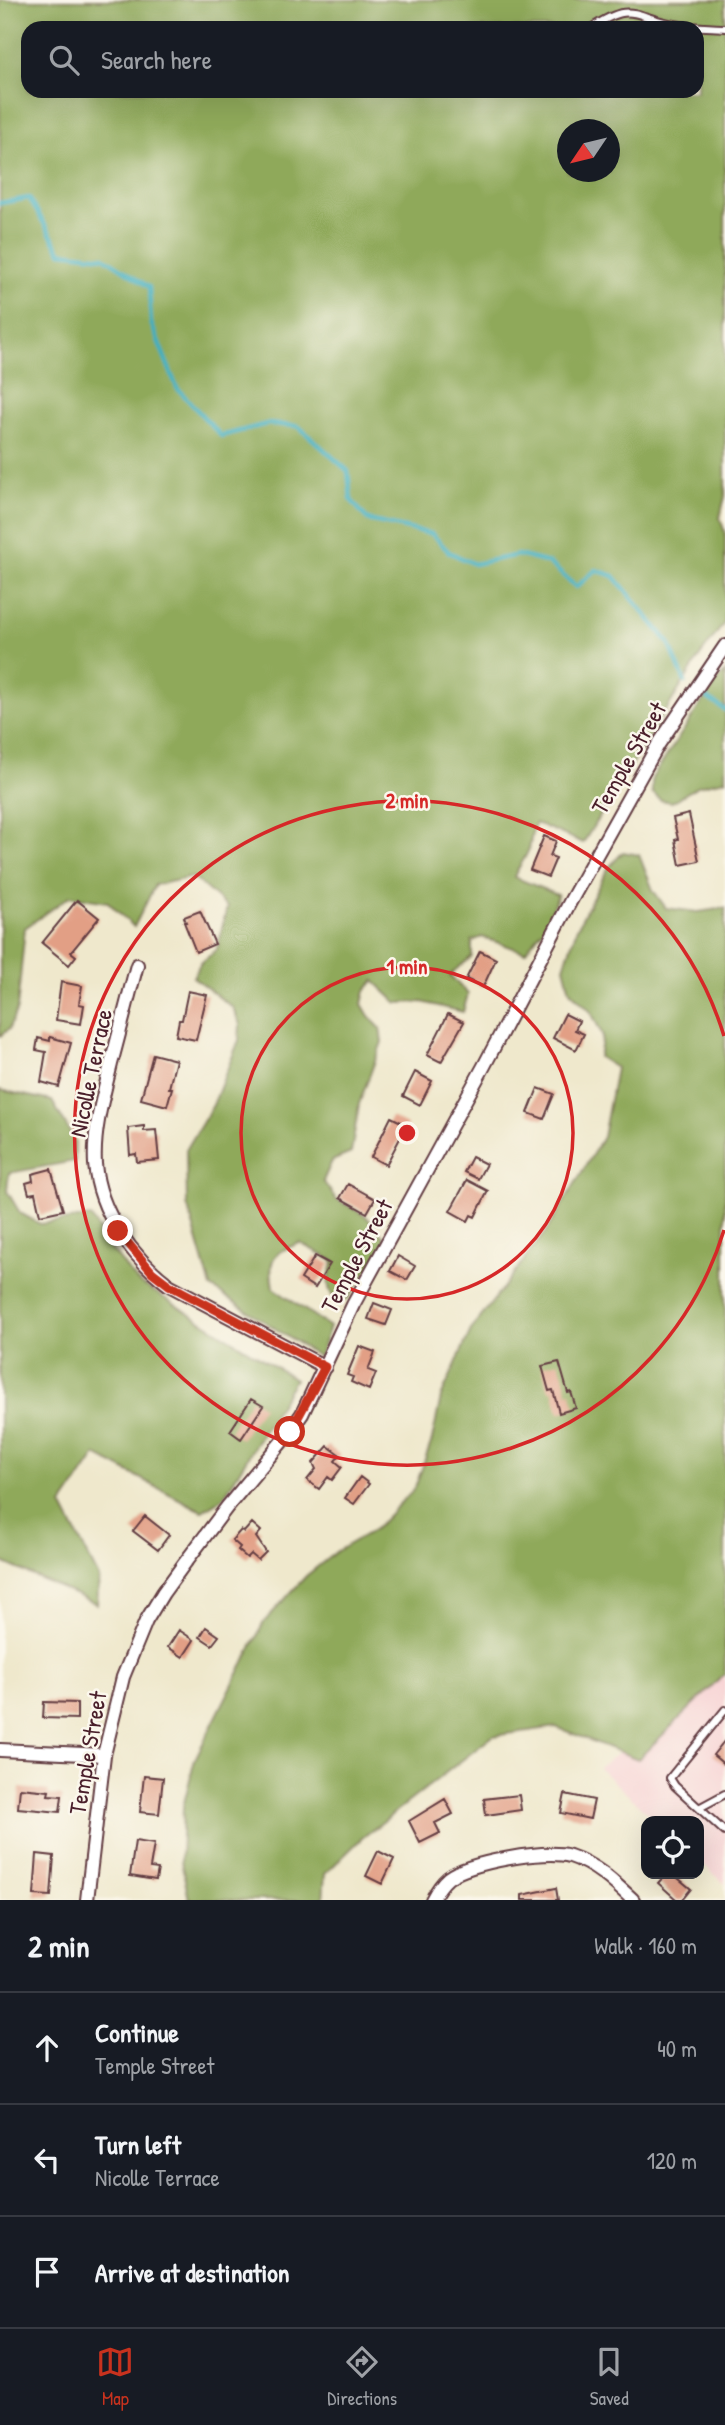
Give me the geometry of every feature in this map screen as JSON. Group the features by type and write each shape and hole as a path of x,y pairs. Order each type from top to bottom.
{"street":[{"name":"Temple Street","path":"87,1900 104,1755 123,1677 154,1607 227,1507 290,1432 325,1367 353,1305 570,902 658,746 725,646"},
{"name":"Nicolle Terrace","path":"137,965 101,1104 95,1138 98,1180 118,1231 152,1272 169,1285 325,1367"},
{"path":"0,1750 104,1755"},
{"path":"432,1900 447,1879 475,1866 552,1853 570,1856 588,1864 633,1900"}],"lane":[{"path":"600,21 628,9 664,21"},
{"path":"704,26 725,28"},
{"path":"725,1710 670,1778 674,1786 725,1832"},
{"path":"699,1808 725,1794"}],"shaded area":[{"path":"725,1670 725,1884 704,1865 704,1816 651,1816 599,1768"}],"green space":[{"path":"0,0 725,0 725,496 720,518 725,533 725,622 700,656 583,843 536,823 528,851 514,877 558,895 546,925 525,952 482,937 472,941 472,956 450,976 468,994 463,1012 422,1002 397,1003 374,981 365,991 362,1004 380,1028 382,1042 359,1104 351,1153 332,1161 323,1181 336,1199 366,1216 387,1241 347,1300 334,1298 329,1289 334,1261 300,1243 278,1254 271,1270 273,1288 330,1327 319,1357 211,1287 187,1204 186,1150 213,1105 239,1040 240,1024 233,1008 193,977 200,964 217,949 227,907 193,877 155,885 134,927 108,902 70,896 25,928 17,1009 9,1029 0,1036"},
{"path":"725,672 725,780 698,786 672,802 660,800 652,792 652,778 712,687"},
{"path":"623,852 639,855 653,890 666,908 698,912 725,908 725,1674 638,1759 556,1727 493,1736 362,1838 325,1874 323,1900 189,1900 181,1861 183,1807 195,1759 264,1622 306,1576 337,1551 375,1529 415,1488 432,1440 441,1397 471,1330 547,1230 603,1137 616,1068 599,1057 603,1036 591,1012 570,991 564,967 577,928 608,868"},
{"path":"0,1090 52,1101 75,1141 75,1161 9,1173 7,1191 20,1213 40,1224 91,1217 111,1249 137,1281 295,1379 223,1498 202,1511 96,1455 62,1505 99,1578 97,1604 0,1561"}],"building":[{"path":"689,814 699,861 680,865 673,818"},
{"path":"544,836 556,841 550,856 556,858 548,877 530,870"},
{"path":"77,900 99,918 71,952 76,956 69,965 42,943"},
{"path":"200,911 215,944 196,952 184,917"},
{"path":"480,951 496,959 483,987 466,979"},
{"path":"61,982 82,986 79,1004 84,1005 81,1024 56,1020"},
{"path":"188,991 207,995 196,1040 176,1036"},
{"path":"448,1014 464,1022 441,1062 427,1055"},
{"path":"565,1014 579,1021 575,1030 584,1034 576,1050 553,1038"},
{"path":"50,1037 71,1043 59,1087 41,1082 46,1052 36,1050 38,1038 50,1041"},
{"path":"153,1054 176,1060 167,1106 141,1099"},
{"path":"415,1072 432,1081 420,1105 403,1096"},
{"path":"538,1088 554,1094 544,1119 528,1113"},
{"path":"391,1117 407,1125 386,1165 371,1157"},
{"path":"144,1126 144,1131 156,1130 159,1160 137,1162 136,1154 130,1155 128,1128"},
{"path":"472,1157 486,1164 478,1179 464,1172"},
{"path":"51,1169 63,1210 40,1215 35,1193 29,1194 26,1183 33,1181 32,1174"},
{"path":"467,1180 488,1191 475,1217 471,1215 468,1221 450,1211"},
{"path":"348,1184 375,1199 367,1213 340,1198"},
{"path":"315,1256 330,1264 315,1288 301,1279"},
{"path":"398,1256 415,1266 407,1280 390,1271"},
{"path":"374,1303 392,1310 386,1325 368,1319"},
{"path":"359,1346 375,1352 368,1370 376,1373 369,1390 351,1382 353,1377 347,1375"},
{"path":"559,1362 568,1393 571,1392 576,1408 559,1413 553,1390 549,1391 542,1366"},
{"path":"251,1399 263,1406 241,1439 230,1431"},
{"path":"328,1446 340,1455 335,1461 342,1467 332,1480 328,1477 319,1489 307,1480 316,1469 313,1463"},
{"path":"360,1477 369,1484 354,1504 345,1498"},
{"path":"145,1516 169,1535 158,1550 133,1531"},
{"path":"252,1523 261,1531 256,1537 266,1552 258,1560 251,1554 247,1558 232,1540"},
{"path":"206,1627 219,1636 212,1645 200,1637"},
{"path":"179,1630 194,1640 183,1657 168,1647"},
{"path":"44,1702 77,1703 77,1719 43,1718"},
{"path":"725,1740 725,1765 713,1755"},
{"path":"144,1776 163,1778 159,1814 140,1812"},
{"path":"20,1788 49,1791 48,1795 62,1796 60,1812 18,1808"},
{"path":"565,1794 594,1800 590,1819 561,1813"},
{"path":"519,1795 521,1810 486,1815 484,1799"},
{"path":"445,1799 453,1814 435,1823 440,1833 420,1843 409,1821"},
{"path":"135,1841 154,1844 150,1868 158,1869 156,1880 130,1876"},
{"path":"378,1851 394,1859 382,1884 366,1876"},
{"path":"37,1854 54,1856 51,1896 34,1895"},
{"path":"662,1879 679,1879 691,1889 682,1900 677,1900 658,1883"},
{"path":"556,1888 558,1900 522,1900 522,1895"}],"waterway":[{"path":"0,203 29,198 61,252 104,257 149,287 151,323 177,388 221,436 267,424 298,426 348,471 351,500 368,520 432,534 449,552 474,564 518,555 549,563 576,587 596,570 614,576 669,643 685,682"},
{"path":"703,695 725,710"}],"route":[{"path":"118,1231 152,1272 169,1285 325,1367 290,1432"}]}
